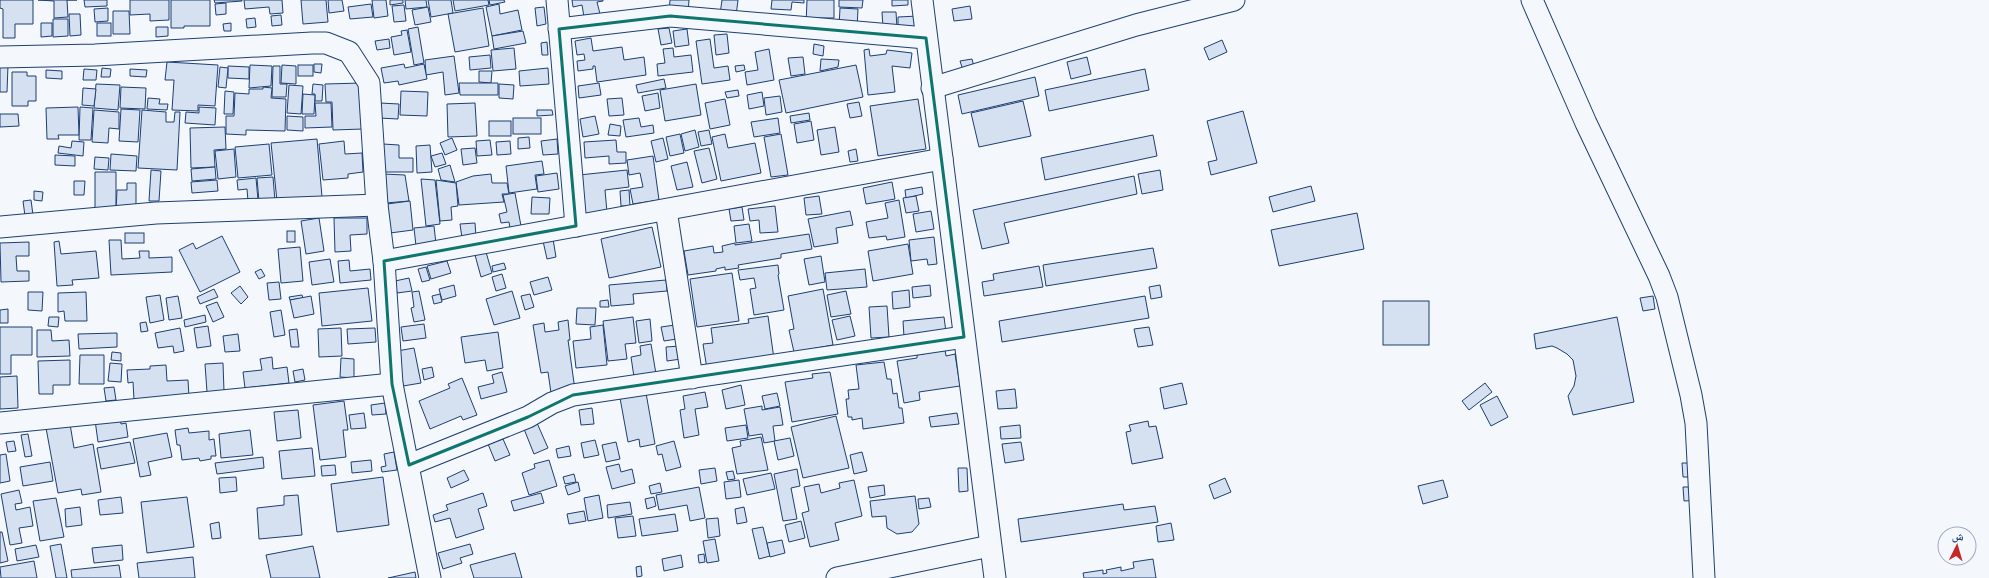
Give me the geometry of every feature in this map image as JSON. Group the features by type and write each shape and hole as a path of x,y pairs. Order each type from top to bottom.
{"street":[{"path":"557,0 576,226"},
{"path":"922,0 995,578"},
{"path":"932,88 1136,25 1234,0"},
{"path":"1532,0 1586,123 1659,276 1667,297 1691,394 1696,423 1704,578"},
{"path":"559,29 670,16 926,38"},
{"path":"0,57 95,55 312,43 326,43 349,52 369,83 377,205 384,261 392,384 430,578"},
{"path":"384,261 942,159"},
{"path":"0,227 156,213 377,205"},
{"path":"666,210 692,378"},
{"path":"409,465 528,417 552,403 573,394 692,378 964,337"},
{"path":"0,423 392,384"},
{"path":"837,578 990,546"}],"highlighted area":[{"path":"670,16 926,38 964,337 573,395 528,417 409,465 392,384 384,261 576,226 559,29"}],"building":[{"path":"0,0 33,0 33,24 15,24 15,38 3,38 3,9 0,8"},
{"path":"38,0 67,0 68,17 54,18 54,1"},
{"path":"84,0 107,0 107,6 85,7"},
{"path":"130,0 169,0 169,20 150,21 150,14 130,15"},
{"path":"171,0 210,0 210,26 184,26 184,28 171,28"},
{"path":"214,0 242,0 242,1 215,3"},
{"path":"244,0 282,0 283,13 270,14 269,7 245,9"},
{"path":"301,0 326,0 328,22 303,24"},
{"path":"328,0 342,0 344,11 329,13"},
{"path":"372,0 386,0 388,16 374,18"},
{"path":"390,0 403,0 403,3 390,5"},
{"path":"405,0 426,0 427,7 406,9"},
{"path":"428,0 451,0 453,13 431,17"},
{"path":"453,0 488,0 489,5 455,11"},
{"path":"489,0 504,0 505,2 490,5"},
{"path":"572,0 603,0 597,2 600,14 584,17 582,5 573,7"},
{"path":"670,0 689,0 688,13 669,12"},
{"path":"722,0 738,0 736,16 720,14"},
{"path":"772,0 804,0 804,3 792,2 791,10 771,9"},
{"path":"807,0 834,0 834,18 816,18 815,26 806,25"},
{"path":"839,0 863,0 862,8 839,7"},
{"path":"892,0 908,0 908,5 892,6"},
{"path":"226,3 226,14 216,15 215,4"},
{"path":"371,4 373,17 350,19 348,7"},
{"path":"499,4 500,14 518,10 522,30 492,36 486,7"},
{"path":"404,5 406,21 394,22 392,6"},
{"path":"970,6 972,19 954,21 952,9"},
{"path":"428,7 431,22 415,25 412,10"},
{"path":"544,7 546,24 537,26 535,8"},
{"path":"108,8 108,21 95,22 94,9"},
{"path":"483,8 489,46 455,52 448,14"},
{"path":"840,8 858,9 857,28 839,27"},
{"path":"113,11 129,11 130,34 113,34"},
{"path":"882,12 896,12 897,28 883,28"},
{"path":"69,14 80,14 81,35 70,36"},
{"path":"281,15 282,25 272,26 271,16"},
{"path":"918,16 919,28 898,29 898,17"},
{"path":"255,18 256,27 247,28 246,19"},
{"path":"53,19 68,19 68,36 53,37"},
{"path":"41,23 52,23 52,36 41,37"},
{"path":"97,23 111,23 111,36 97,36"},
{"path":"231,23 231,31 224,31 223,24"},
{"path":"156,27 168,27 168,36 156,37"},
{"path":"418,27 424,63 414,65 408,29"},
{"path":"669,28 672,43 661,45 658,29"},
{"path":"687,29 689,45 675,47 673,31"},
{"path":"407,30 411,52 394,55 391,37 402,35 401,31"},
{"path":"523,31 526,43 494,49 492,36"},
{"path":"727,34 729,53 716,55 714,35"},
{"path":"591,38 593,51 622,47 624,60 644,57 646,75 597,82 595,66 593,66 593,69 578,71 577,61 585,60 584,54 577,55 575,41"},
{"path":"389,39 390,48 377,50 375,41"},
{"path":"710,39 714,68 728,66 730,80 702,84 696,41"},
{"path":"1222,40 1227,52 1209,60 1204,48"},
{"path":"547,42 548,55 542,55 541,43"},
{"path":"814,44 824,46 823,56 813,54"},
{"path":"514,48 516,69 493,71 491,50"},
{"path":"673,48 674,57 691,55 693,72 658,76 657,64 665,63 663,49"},
{"path":"769,49 774,80 747,85 745,72 758,70 755,52"},
{"path":"869,49 870,56 886,54 887,50 912,53 910,68 892,66 895,92 868,95 864,50"},
{"path":"490,55 491,68 470,70 469,57"},
{"path":"454,56 459,93 445,95 443,72 426,75 425,60"},
{"path":"803,57 805,74 791,76 788,58"},
{"path":"1087,57 1091,74 1071,79 1067,62"},
{"path":"821,59 839,60 838,67 820,71"},
{"path":"972,59 975,71 964,73 960,61"},
{"path":"167,62 218,65 215,106 198,105 198,111 172,110 174,80 165,80"},
{"path":"314,64 322,64 321,73 314,72"},
{"path":"404,64 405,68 424,64 427,79 399,85 398,81 384,83 381,68"},
{"path":"0,65 8,65 7,92 0,92"},
{"path":"250,65 272,66 271,86 249,88"},
{"path":"282,65 296,66 296,84 281,83"},
{"path":"298,65 313,65 313,76 298,76"},
{"path":"744,65 745,70 736,72 735,66"},
{"path":"856,65 863,97 786,113 779,80"},
{"path":"228,66 249,67 249,79 228,78"},
{"path":"273,66 280,66 280,84 287,84 286,97 272,97"},
{"path":"220,67 228,68 226,88 218,87"},
{"path":"102,68 111,69 110,77 101,77"},
{"path":"548,68 549,84 520,86 519,71"},
{"path":"84,69 97,70 96,80 83,80"},
{"path":"130,69 147,70 146,77 130,76"},
{"path":"1145,69 1149,90 1049,111 1045,90"},
{"path":"46,70 62,71 62,79 46,78"},
{"path":"479,71 492,71 491,83 479,82"},
{"path":"12,72 27,72 27,76 36,76 36,101 28,101 28,106 12,106"},
{"path":"1035,77 1039,96 962,114 958,95"},
{"path":"664,79 666,88 638,93 636,85"},
{"path":"362,83 363,129 333,130 332,102 326,102 325,84"},
{"path":"459,83 498,83 498,95 460,95"},
{"path":"599,83 601,95 579,98 578,86"},
{"path":"96,84 120,85 118,110 94,108"},
{"path":"313,84 323,85 322,101 315,101 315,94 312,94"},
{"path":"499,84 514,85 513,99 499,98"},
{"path":"696,84 701,115 665,121 660,90"},
{"path":"289,85 303,86 301,114 287,113"},
{"path":"121,87 146,88 145,109 120,108"},
{"path":"263,87 272,88 271,98 286,99 285,131 246,130 246,135 226,134 226,116 234,116 235,93 249,94 249,89 263,89"},
{"path":"83,88 96,89 94,106 82,105"},
{"path":"738,90 739,96 727,98 725,92"},
{"path":"225,91 234,92 233,114 224,114"},
{"path":"401,91 428,92 427,116 400,115"},
{"path":"762,92 764,106 749,109 747,95"},
{"path":"658,93 660,108 645,111 642,96"},
{"path":"303,94 315,95 314,114 302,114"},
{"path":"780,96 782,112 766,115 764,98"},
{"path":"148,98 160,99 159,104 168,104 167,110 147,109"},
{"path":"622,98 624,115 609,116 607,99"},
{"path":"725,99 730,125 710,129 705,103"},
{"path":"918,99 926,149 878,156 870,106"},
{"path":"1023,101 1031,136 979,147 971,113"},
{"path":"859,102 862,116 850,118 847,104"},
{"path":"315,103 331,103 332,127 305,128 305,116 316,116"},
{"path":"380,103 399,104 398,119 379,118"},
{"path":"475,103 477,136 448,137 447,104"},
{"path":"78,107 79,135 58,135 59,139 47,139 46,108"},
{"path":"80,107 93,108 91,140 79,140"},
{"path":"199,107 216,108 215,125 185,123 186,112 199,113"},
{"path":"121,109 140,110 138,142 119,141"},
{"path":"94,110 119,112 119,129 109,128 108,143 92,142"},
{"path":"142,110 166,112 166,122 174,122 175,112 180,112 177,170 138,168"},
{"path":"537,110 552,110 553,115 537,116"},
{"path":"1243,111 1257,163 1211,175 1208,162 1217,160 1207,121"},
{"path":"809,113 810,120 791,123 790,116"},
{"path":"0,114 18,114 19,126 0,127"},
{"path":"287,116 303,117 303,131 287,130"},
{"path":"595,116 599,134 583,137 580,119"},
{"path":"513,118 541,118 541,134 513,134"},
{"path":"639,118 641,127 653,125 654,133 626,137 623,120"},
{"path":"778,118 780,133 754,137 751,122"},
{"path":"489,121 511,121 511,136 489,136"},
{"path":"811,121 814,140 797,143 794,124"},
{"path":"610,124 621,126 620,136 608,135"},
{"path":"225,127 226,149 214,150 215,167 191,168 190,128"},
{"path":"835,127 839,152 821,155 817,130"},
{"path":"695,130 699,147 685,151 681,134"},
{"path":"709,130 712,144 701,146 698,132"},
{"path":"680,134 684,153 670,156 666,137"},
{"path":"725,134 728,148 755,143 761,173 721,181 712,137"},
{"path":"781,134 788,175 771,177 764,137"},
{"path":"1153,135 1157,156 1045,180 1041,158"},
{"path":"529,137 530,148 518,149 518,138"},
{"path":"452,138 457,150 445,155 440,143"},
{"path":"663,138 668,159 656,162 651,141"},
{"path":"317,139 322,197 277,201 271,143"},
{"path":"557,139 558,154 543,155 541,141"},
{"path":"490,140 492,155 477,156 476,141"},
{"path":"616,140 617,152 626,152 626,163 609,164 609,156 585,158 584,142"},
{"path":"72,141 84,142 83,156 58,153 59,146 71,148"},
{"path":"344,141 345,154 362,153 363,172 348,174 348,178 323,180 319,144"},
{"path":"510,141 511,154 497,155 496,142"},
{"path":"269,144 272,175 238,178 235,147"},
{"path":"383,144 399,145 399,158 413,158 413,172 383,172"},
{"path":"430,145 432,172 417,173 416,146"},
{"path":"475,148 477,163 463,165 461,149"},
{"path":"709,148 717,179 702,183 694,151"},
{"path":"234,149 236,177 218,179 215,151"},
{"path":"856,149 858,161 850,162 848,151"},
{"path":"442,153 446,164 435,167 431,156"},
{"path":"111,154 137,156 136,171 110,170"},
{"path":"55,155 75,156 75,166 55,165"},
{"path":"653,156 659,200 633,204 630,189 643,187 640,173 629,175 627,160"},
{"path":"95,157 109,158 108,170 94,169"},
{"path":"542,161 544,174 535,175 537,189 509,193 506,166"},
{"path":"687,162 693,187 677,190 671,166"},
{"path":"450,165 455,182 441,180 438,169"},
{"path":"215,167 216,179 192,181 191,169"},
{"path":"151,170 161,171 159,201 149,201"},
{"path":"627,170 629,187 605,190 607,212 584,215 579,175"},
{"path":"1160,170 1163,190 1142,194 1138,174"},
{"path":"95,172 116,172 116,214 95,213"},
{"path":"557,173 559,189 538,192 536,176"},
{"path":"383,174 405,175 409,201 386,203"},
{"path":"491,174 492,183 507,183 509,194 502,194 504,202 459,205 456,182 473,176"},
{"path":"1134,176 1137,194 1004,223 1009,243 982,249 973,210"},
{"path":"273,177 275,201 259,202 257,178"},
{"path":"256,178 258,200 248,201 247,189 238,190 237,180"},
{"path":"421,179 435,180 440,224 426,226"},
{"path":"217,180 218,191 192,193 191,182"},
{"path":"436,180 456,183 458,206 451,207 452,220 440,221"},
{"path":"74,181 85,181 84,195 74,195"},
{"path":"892,182 895,199 866,204 863,188"},
{"path":"127,183 136,183 136,212 116,211 117,190 127,190"},
{"path":"1311,186 1315,201 1273,212 1269,197"},
{"path":"922,187 923,194 906,198 905,190"},
{"path":"629,190 630,206 621,206 620,191"},
{"path":"34,191 43,192 42,201 34,200"},
{"path":"515,193 521,226 510,228 509,222 501,223 499,214 507,212 503,195"},
{"path":"819,196 822,214 806,215 804,198"},
{"path":"916,196 919,211 906,213 903,198"},
{"path":"532,197 550,198 549,214 531,214"},
{"path":"31,200 33,215 25,216 23,201"},
{"path":"899,200 905,237 887,240 886,236 869,238 866,222 888,218 885,203"},
{"path":"410,201 413,230 390,233 387,204"},
{"path":"775,206 778,232 760,233 759,220 750,221 748,209"},
{"path":"742,207 744,220 731,221 729,209"},
{"path":"850,211 853,225 836,228 838,243 814,247 808,219"},
{"path":"931,211 934,229 916,232 913,214"},
{"path":"1357,213 1364,249 1279,266 1271,230"},
{"path":"319,218 324,251 306,254 301,221"},
{"path":"334,218 367,218 367,234 350,235 351,251 335,252"},
{"path":"475,223 476,237 462,238 460,224"},
{"path":"749,224 752,241 736,243 734,226"},
{"path":"434,226 436,244 416,246 414,228"},
{"path":"652,227 661,267 609,278 601,239"},
{"path":"287,231 295,231 295,242 287,242"},
{"path":"125,233 144,233 144,243 125,243"},
{"path":"809,234 812,249 781,254 781,258 738,265 739,268 725,270 725,267 716,269 716,271 688,275 684,251 713,246 714,253 723,252 722,246 735,243 735,245"},
{"path":"222,236 240,272 200,292 179,250 193,243 196,249"},
{"path":"934,237 937,264 928,265 927,259 911,261 909,240"},
{"path":"553,239 556,257 547,259 543,241"},
{"path":"109,240 121,240 122,259 140,258 139,251 149,251 149,258 172,257 172,272 111,275"},
{"path":"59,241 61,254 96,251 99,278 72,280 73,285 57,286 54,242"},
{"path":"29,242 29,256 16,256 17,271 29,271 29,281 1,282 0,243"},
{"path":"908,244 913,274 873,281 868,251"},
{"path":"300,247 303,281 281,283 278,249"},
{"path":"1153,248 1157,268 1046,286 1043,265"},
{"path":"486,252 492,273 481,277 475,255"},
{"path":"821,256 825,282 809,285 804,259"},
{"path":"330,259 334,282 312,285 309,262"},
{"path":"349,260 350,271 370,269 371,280 340,283 338,261"},
{"path":"447,261 451,273 431,279 427,266"},
{"path":"504,263 506,269 493,272 492,266"},
{"path":"778,265 778,275 784,310 754,315 750,289 756,288 754,278 740,280 738,270"},
{"path":"1039,266 1043,287 984,296 982,282 994,280 993,274"},
{"path":"426,267 430,280 422,282 418,269"},
{"path":"261,269 265,276 259,279 255,272"},
{"path":"865,269 867,287 827,290 825,273"},
{"path":"732,273 739,321 697,327 690,279"},
{"path":"502,274 506,288 496,291 492,277"},
{"path":"548,277 552,290 534,295 530,282"},
{"path":"409,278 412,291 397,293 395,281"},
{"path":"666,280 667,291 633,294 634,304 611,306 609,285"},
{"path":"279,282 281,299 269,300 267,283"},
{"path":"454,285 456,296 442,300 439,289"},
{"path":"930,285 931,296 913,298 912,287"},
{"path":"1160,285 1162,297 1151,299 1149,287"},
{"path":"240,286 248,297 241,304 231,293"},
{"path":"368,288 372,321 322,326 319,293"},
{"path":"214,289 218,297 200,304 197,297"},
{"path":"823,289 833,345 794,352 789,330 794,329 788,296"},
{"path":"909,290 910,307 893,309 892,292"},
{"path":"419,291 425,320 414,322 411,308 414,307 412,292"},
{"path":"512,291 520,318 494,325 486,299"},
{"path":"846,291 851,314 831,317 827,295"},
{"path":"28,292 43,292 42,311 28,310"},
{"path":"86,292 87,321 65,321 64,311 58,312 58,293"},
{"path":"440,294 442,302 434,304 432,296"},
{"path":"530,294 534,307 525,310 521,296"},
{"path":"160,295 164,320 150,323 146,297"},
{"path":"302,295 303,298 290,300 289,297"},
{"path":"178,296 182,318 169,320 166,298"},
{"path":"311,296 314,314 294,318 290,300"},
{"path":"1145,296 1149,318 1002,342 999,321"},
{"path":"1653,296 1655,309 1643,311 1640,298"},
{"path":"608,300 609,307 600,307 600,301"},
{"path":"1383,301 1429,301 1429,345 1383,345"},
{"path":"217,302 224,317 213,322 206,306"},
{"path":"887,306 889,337 871,338 869,307"},
{"path":"577,308 596,308 595,325 576,324"},
{"path":"8,309 8,323 0,323 0,310"},
{"path":"281,310 285,335 274,337 270,312"},
{"path":"205,315 206,322 185,327 184,320"},
{"path":"768,316 774,359 707,369 703,344 713,343 711,328 749,323 748,319"},
{"path":"850,316 855,336 837,340 832,320"},
{"path":"49,317 59,317 58,327 48,326"},
{"path":"633,317 636,343 625,344 627,359 608,361 603,321"},
{"path":"944,317 946,332 904,337 903,321"},
{"path":"1617,317 1634,402 1573,415 1568,396 1574,386 1576,376 1573,360 1567,354 1552,346 1536,349 1534,334"},
{"path":"650,319 652,341 639,343 636,321"},
{"path":"568,320 570,340 568,340 575,390 551,393 548,372 541,373 533,325 544,323 545,332 559,330 558,322"},
{"path":"146,322 148,331 141,332 140,323"},
{"path":"424,324 426,338 403,341 401,327"},
{"path":"603,325 607,365 576,368 573,341 591,339 590,327"},
{"path":"675,325 677,339 664,341 661,327"},
{"path":"208,326 211,346 197,348 194,328"},
{"path":"0,327 32,327 32,355 11,355 11,374 0,374"},
{"path":"1149,327 1153,345 1138,347 1134,329"},
{"path":"180,328 184,351 174,353 173,346 158,348 155,333"},
{"path":"341,328 342,356 319,357 318,329"},
{"path":"375,328 376,342 348,344 347,329"},
{"path":"297,329 299,347 291,347 289,330"},
{"path":"37,330 51,330 52,341 69,340 70,356 37,357"},
{"path":"498,332 503,368 487,371 485,360 465,363 461,337"},
{"path":"117,333 117,347 79,349 78,334"},
{"path":"238,334 240,351 225,352 223,336"},
{"path":"651,344 656,374 634,377 631,357 641,355 640,346"},
{"path":"680,346 681,359 667,361 666,347"},
{"path":"414,348 421,383 403,386 397,351"},
{"path":"945,350 946,356 955,354 960,386 919,392 920,400 904,403 897,361 917,358 917,355"},
{"path":"112,352 121,353 121,361 111,360"},
{"path":"80,355 104,355 104,384 79,384"},
{"path":"272,357 273,369 287,367 289,383 245,388 243,372 262,370 260,359"},
{"path":"341,358 354,359 354,378 340,377"},
{"path":"70,360 70,385 53,385 53,394 39,394 38,361"},
{"path":"884,362 887,379 891,379 893,394 897,393 899,408 902,408 904,423 863,429 862,418 852,420 852,417 848,417 846,399 849,399 848,390 859,389 856,365"},
{"path":"110,363 122,364 121,382 108,381"},
{"path":"223,363 224,391 207,392 205,364"},
{"path":"166,365 167,381 188,380 189,397 134,400 133,382 128,383 127,370 150,369 150,366"},
{"path":"432,367 434,377 424,380 422,369"},
{"path":"303,369 305,380 295,382 293,371"},
{"path":"502,372 507,392 481,399 478,387 494,383 492,375"},
{"path":"830,372 838,414 792,422 785,382 813,378 812,374"},
{"path":"17,376 18,408 0,409 0,377"},
{"path":"462,378 477,415 463,420 461,416 430,429 419,401 450,388 448,384"},
{"path":"1182,383 1187,404 1164,409 1160,388"},
{"path":"1485,383 1492,392 1469,410 1462,401"},
{"path":"741,385 745,405 726,409 722,390"},
{"path":"114,387 116,400 106,401 104,388"},
{"path":"1015,389 1017,408 998,409 996,391"},
{"path":"705,392 708,407 695,409 699,435 684,438 680,410 685,409 683,396"},
{"path":"646,393 655,444 640,447 639,439 628,442 620,398"},
{"path":"777,393 780,406 765,409 762,396"},
{"path":"1497,396 1508,417 1491,426 1480,405"},
{"path":"344,401 348,430 343,430 346,457 320,460 313,405"},
{"path":"385,403 386,414 372,415 371,405"},
{"path":"762,406 762,410 780,407 783,425 773,426 775,441 764,443 762,434 749,436 744,409"},
{"path":"592,408 594,424 581,425 579,410"},
{"path":"298,410 301,438 277,441 274,412"},
{"path":"364,413 366,428 351,429 349,415"},
{"path":"957,413 959,424 931,427 929,417"},
{"path":"836,416 849,468 803,478 791,427"},
{"path":"120,419 121,424 126,423 128,437 98,442 95,420"},
{"path":"1148,421 1149,427 1156,426 1163,458 1132,464 1126,432 1131,431 1129,425"},
{"path":"537,423 548,448 534,454 524,429"},
{"path":"70,424 74,448 93,444 101,492 82,495 81,489 58,493 46,428"},
{"path":"746,425 748,438 727,441 725,428"},
{"path":"1020,425 1021,438 1001,439 1000,427"},
{"path":"188,428 189,433 209,431 209,440 214,439 216,456 211,456 211,459 200,461 199,458 182,460 180,445 177,445 175,430"},
{"path":"250,430 253,455 221,458 219,434"},
{"path":"167,433 172,457 148,462 151,475 140,477 133,439"},
{"path":"28,434 32,456 25,457 21,435"},
{"path":"761,437 768,470 737,474 732,448 741,446 740,441"},
{"path":"790,438 794,456 778,460 774,441"},
{"path":"503,439 510,455 495,461 488,444"},
{"path":"595,440 599,455 584,458 581,443"},
{"path":"14,441 16,451 8,452 6,442"},
{"path":"674,441 681,467 666,471 662,454 658,455 656,446"},
{"path":"130,442 135,463 101,469 97,448"},
{"path":"616,442 620,459 606,462 602,445"},
{"path":"1021,442 1024,460 1005,463 1002,444"},
{"path":"569,446 571,456 558,458 556,449"},
{"path":"312,448 315,476 282,479 279,451"},
{"path":"394,452 397,470 382,472 381,467 386,466 384,454"},
{"path":"862,452 867,471 854,474 850,455"},
{"path":"6,454 10,481 0,483 0,455"},
{"path":"263,457 264,468 217,474 215,463"},
{"path":"371,460 372,471 352,473 351,462"},
{"path":"549,460 557,486 529,495 522,473 535,468 534,464"},
{"path":"50,462 53,481 23,486 20,467"},
{"path":"1682,463 1695,463 1696,477 1683,477"},
{"path":"619,464 621,472 632,469 635,483 612,489 606,467"},
{"path":"335,465 336,475 322,476 321,466"},
{"path":"715,468 717,481 701,484 699,470"},
{"path":"958,468 967,468 968,491 959,492"},
{"path":"797,469 800,486 791,488 797,519 783,521 774,474"},
{"path":"464,470 469,480 451,488 447,478"},
{"path":"733,471 735,479 728,480 726,472"},
{"path":"771,473 775,489 747,495 743,479"},
{"path":"574,474 576,482 565,484 563,477"},
{"path":"236,477 237,491 220,493 219,478"},
{"path":"383,477 389,525 337,532 331,484"},
{"path":"1225,478 1231,492 1214,499 1209,485"},
{"path":"739,480 741,497 726,499 724,482"},
{"path":"854,480 862,516 835,523 839,540 810,547 802,513 809,511 804,487 819,484 821,493 840,488 839,483"},
{"path":"1443,480 1448,497 1423,504 1418,486"},
{"path":"578,482 580,491 568,495 565,486"},
{"path":"660,483 662,492 651,494 649,486"},
{"path":"884,485 885,495 870,498 868,487"},
{"path":"699,487 705,518 690,521 687,505 659,510 656,495"},
{"path":"1683,487 1699,487 1700,500 1684,501"},
{"path":"19,490 22,503 15,504 16,510 30,507 33,526 19,528 22,543 10,545 1,494"},
{"path":"483,493 487,506 478,509 484,529 456,538 450,518 435,522 433,515 448,510 446,505"},
{"path":"541,493 544,503 514,511 511,501"},
{"path":"298,495 302,535 259,539 257,508 284,505 284,496"},
{"path":"599,495 603,518 588,521 584,498"},
{"path":"915,496 919,524 912,532 897,534 887,528 886,516 872,517 870,501"},
{"path":"121,497 123,513 100,515 98,500"},
{"path":"187,497 194,547 147,553 141,502"},
{"path":"654,497 656,506 647,509 645,499"},
{"path":"56,498 64,537 40,541 33,501"},
{"path":"929,498 931,507 919,509 918,499"},
{"path":"630,502 632,514 608,518 607,505"},
{"path":"1123,504 1124,510 1155,506 1158,522 1021,542 1018,519"},
{"path":"80,507 82,525 66,527 65,509"},
{"path":"744,507 747,522 737,524 735,509"},
{"path":"584,511 586,521 569,524 567,514"},
{"path":"675,514 678,531 642,536 639,519"},
{"path":"633,516 636,536 618,538 615,518"},
{"path":"718,518 720,536 708,538 706,519"},
{"path":"801,521 805,538 789,542 785,525"},
{"path":"219,522 221,538 212,539 210,524"},
{"path":"1171,523 1174,540 1158,542 1156,526"},
{"path":"763,527 770,556 759,559 752,529"},
{"path":"0,532 2,532 8,561 0,563"},
{"path":"715,539 719,561 707,563 703,541"},
{"path":"782,540 785,553 770,557 767,543"},
{"path":"61,544 67,578 56,578 50,546"},
{"path":"470,544 473,554 460,558 462,563 443,569 438,553"},
{"path":"36,545 39,557 17,561 15,549"},
{"path":"122,545 123,560 94,563 92,548"},
{"path":"313,546 320,578 271,578 266,555"},
{"path":"515,553 522,578 474,578 470,565"},
{"path":"704,554 705,562 699,563 698,555"},
{"path":"681,555 683,567 664,571 662,559"},
{"path":"193,557 195,578 139,578 137,563"},
{"path":"1153,559 1156,578 1084,578 1083,573 1103,570 1103,574 1107,573 1106,570 1121,567 1121,571 1134,568 1133,562"},
{"path":"34,561 37,578 1,578 0,567"},
{"path":"119,565 121,578 72,578 71,570"},
{"path":"641,566 642,576 637,577 636,567"},
{"path":"415,572 416,578 388,578"}]}
